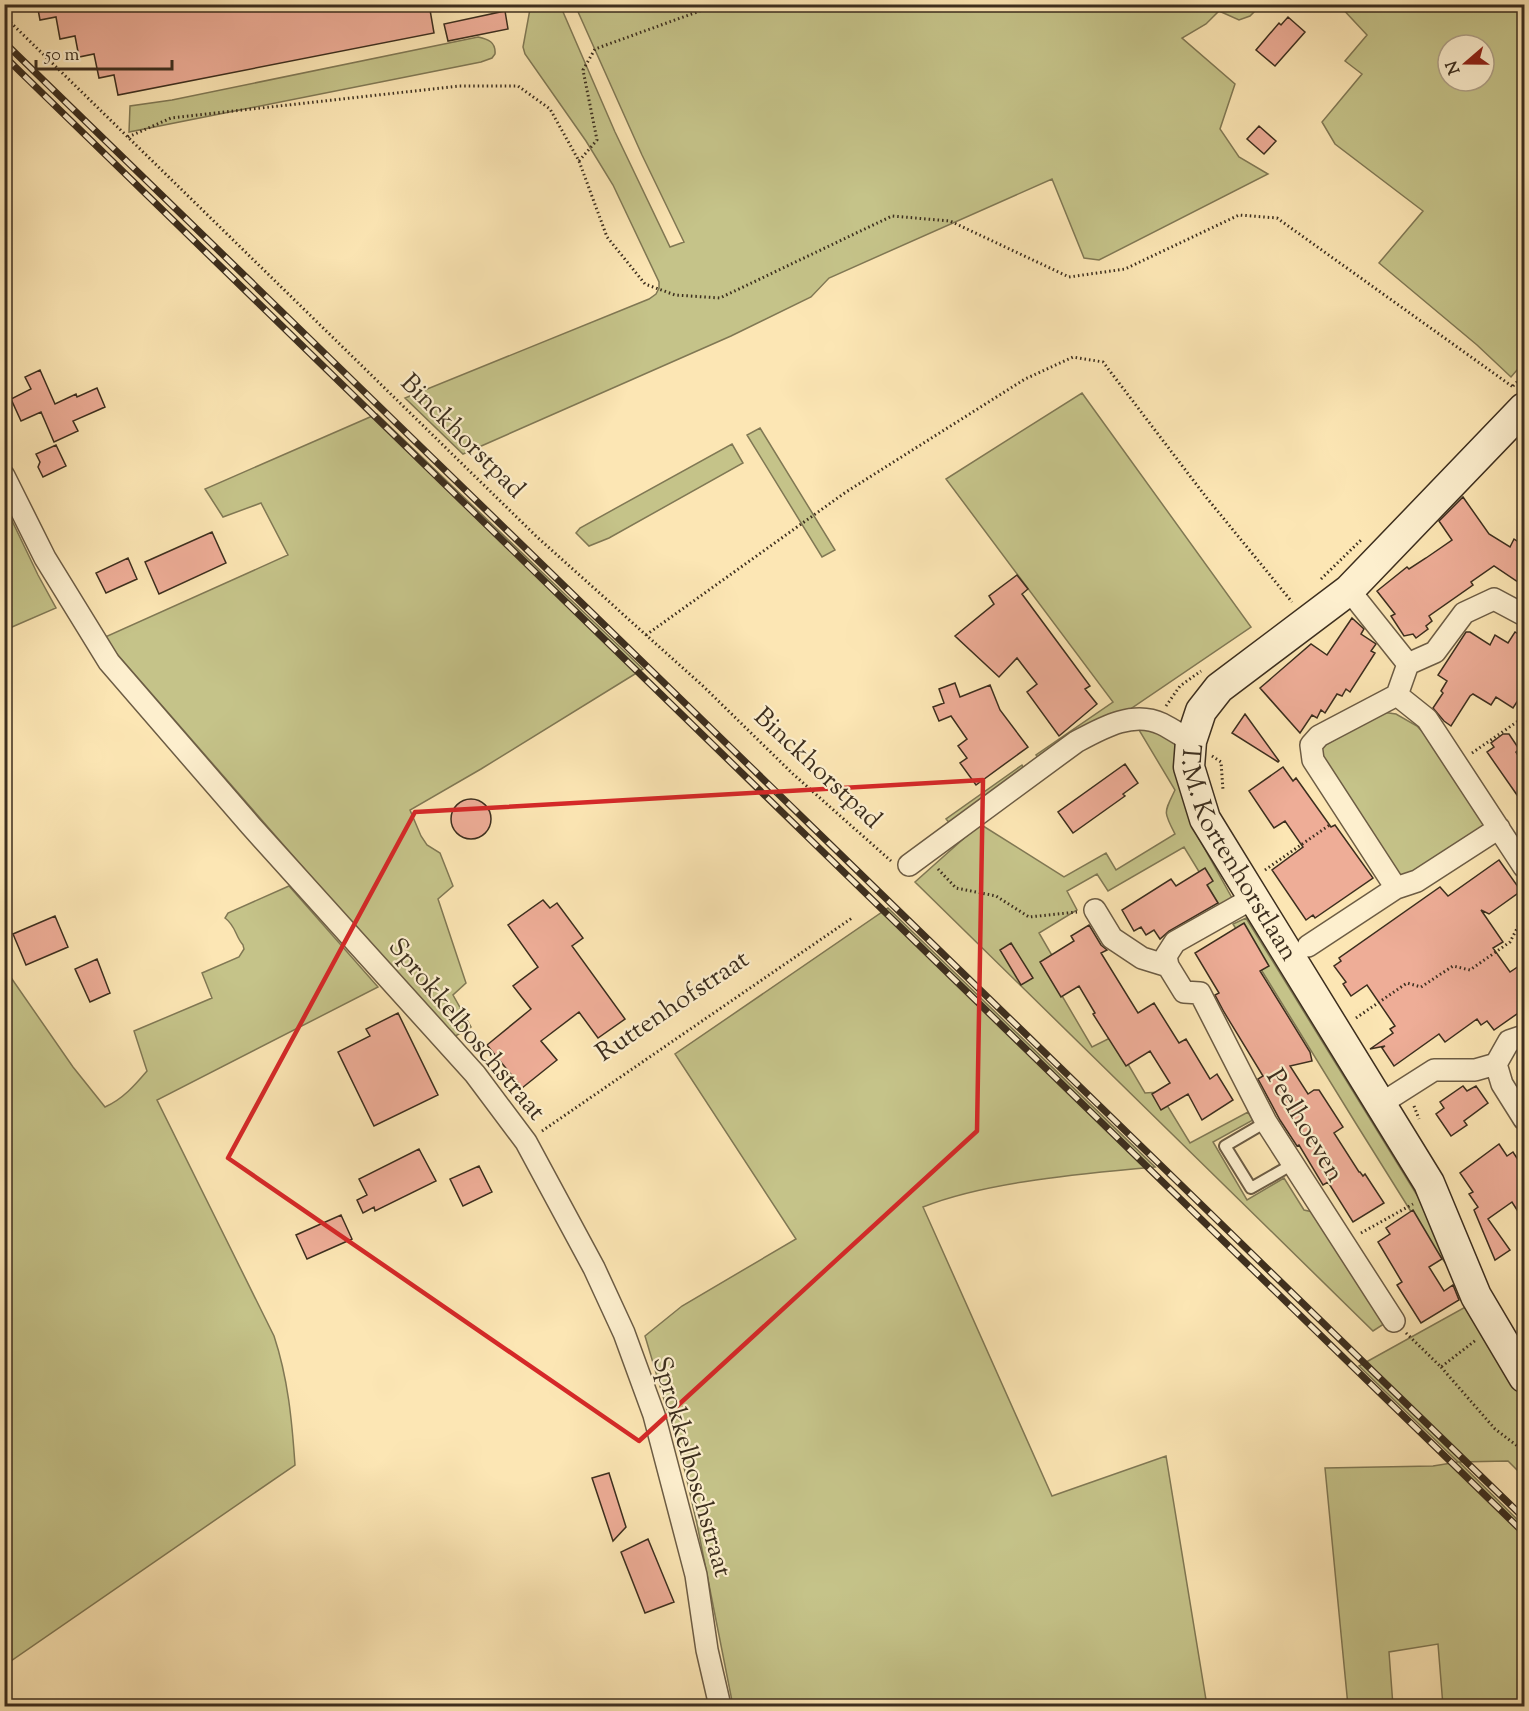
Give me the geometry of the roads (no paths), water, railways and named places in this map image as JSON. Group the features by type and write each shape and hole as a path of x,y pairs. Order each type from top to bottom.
{"street":[{"name":"T.M. Kortenhorstlaan","path":"1514,396 1349,590 1219,688 1201,711 1191,741 1189,767 1205,819 1257,885 1379,1105 1429,1183 1476,1296 1524,1377"},
{"name":"Sprokkelboschstraat","path":"4,476 45,558 109,662 251,826 475,1074 526,1142 624,1333 654,1415 696,1575 707,1650 720,1707"},
{"path":"1349,590 1408,664"},
{"path":"1396,888 1313,760 1311,745 1319,736 1397,694 1408,664 1435,652 1464,613 1494,599 1524,615"},
{"path":"1397,694 1426,719 1524,867"},
{"path":"916,860 1076,742 1106,725 1142,718 1161,723 1191,741"},
{"path":"1308,946 1396,888 1417,881 1499,828"},
{"path":"1095,910 1112,938 1142,958 1168,966 1166,956 1175,942 1257,885"},
{"name":"Peelhoeven","path":"1168,966 1184,992 1200,993 1266,1122 1394,1321"},
{"path":"1379,1105 1434,1070 1474,1070 1496,1064 1509,1041 1524,1036"},
{"path":"1496,1064 1502,1084 1524,1119"}],"lane":[{"path":"1266,1122 1225,1146 1251,1188 1293,1164"}],"railway":[{"path":"4,42 1524,1518"},
{"path":"4,56 1524,1533"}]}
